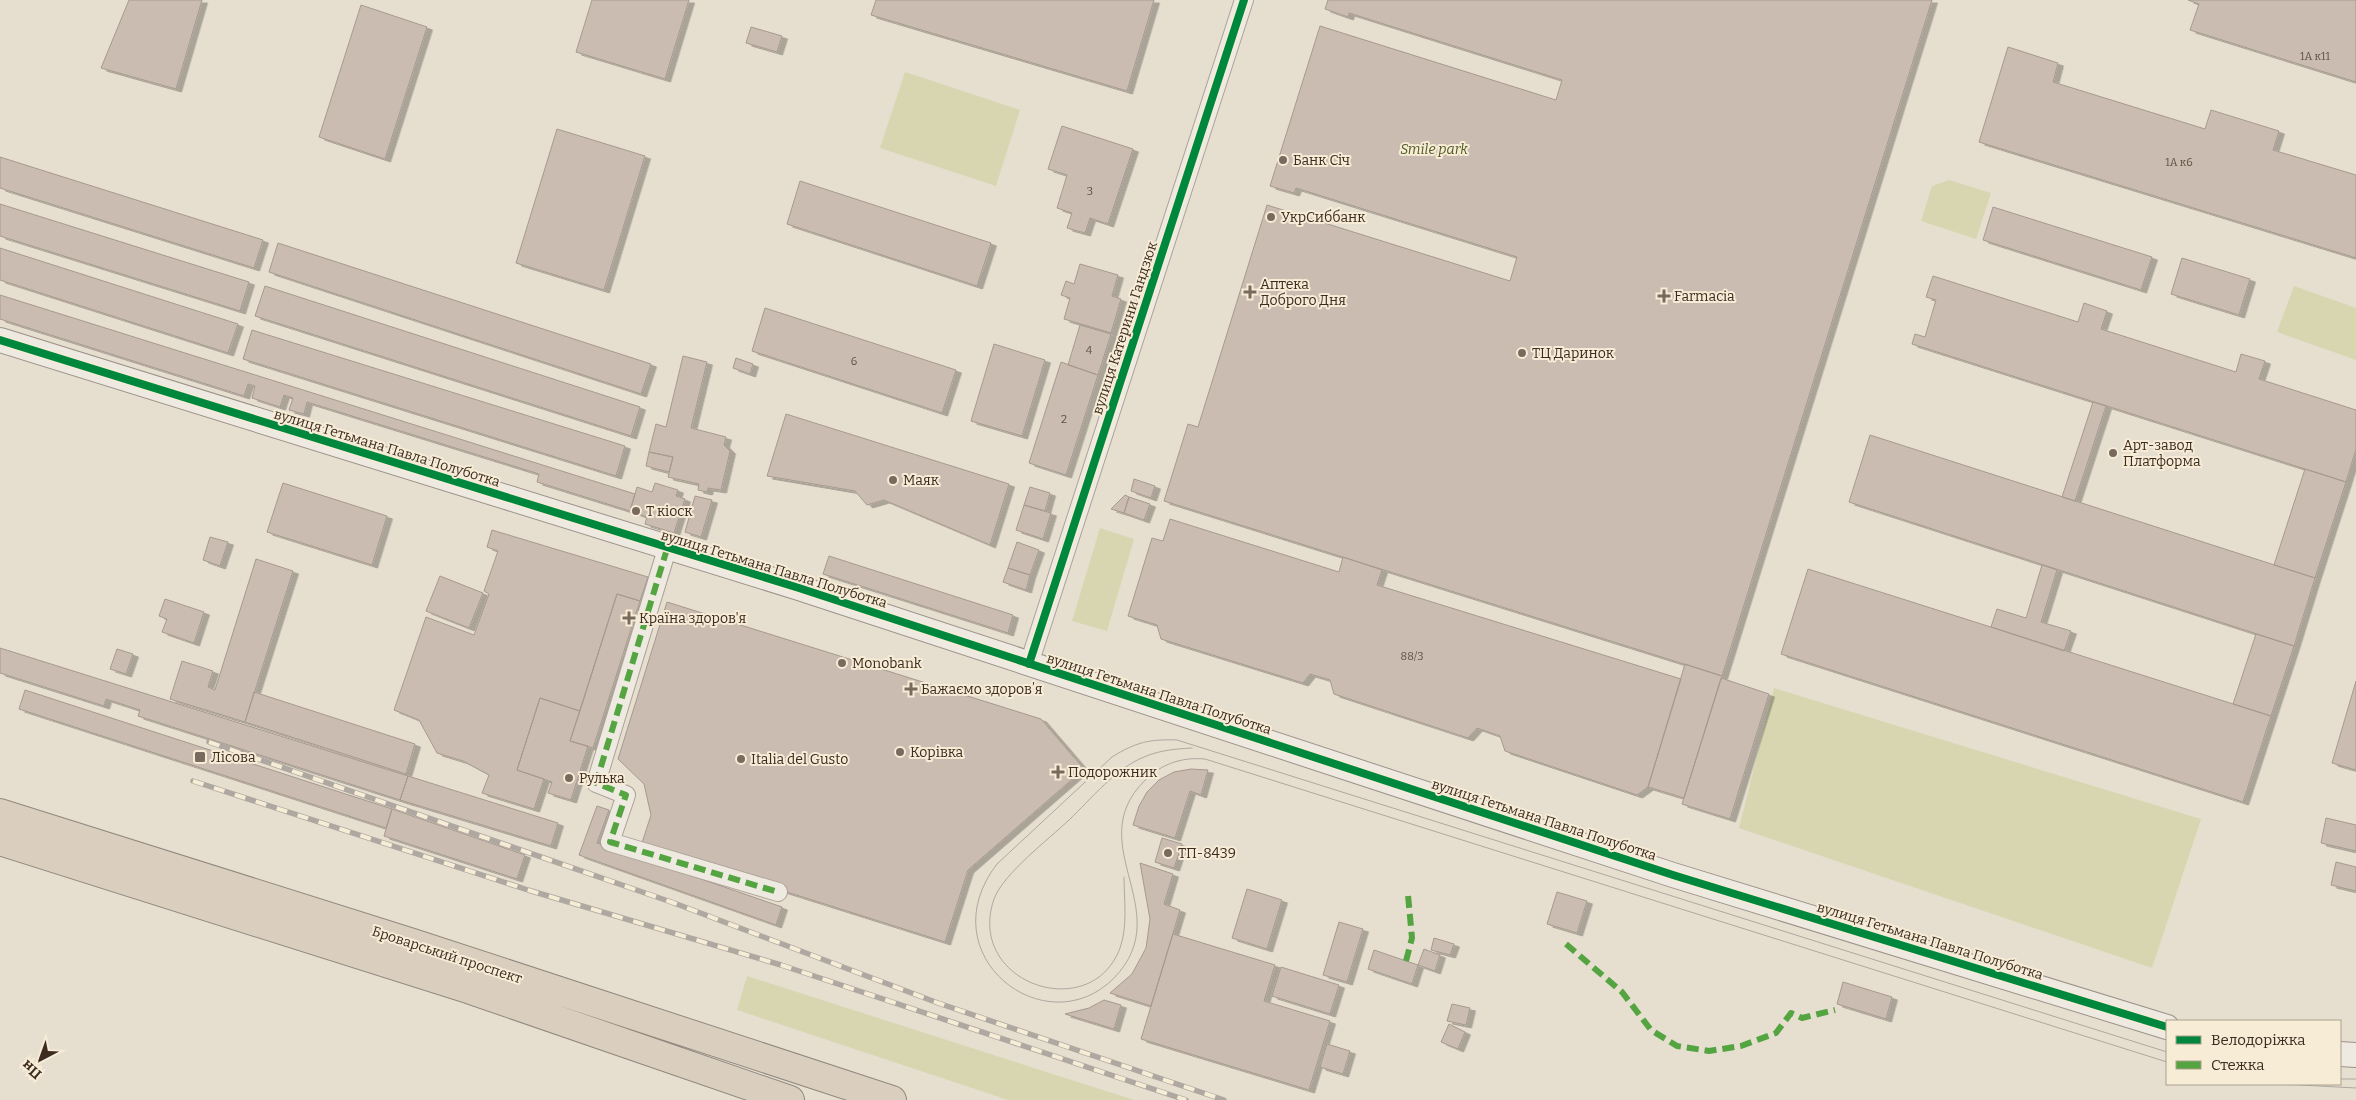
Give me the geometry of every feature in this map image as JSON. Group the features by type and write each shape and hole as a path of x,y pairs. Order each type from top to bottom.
{"highway":[{"name":"Броварський проспект","path":"0,813 422,946 892,1100"},
{"name":"Броварський проспект","path":"0,840 468,989 790,1100"}],"street":[{"name":"вулиця Катерини Гандзюк","path":"1028,664 1244,0"},
{"name":"вулиця Гетьмана Павла Полуботка","path":"0,340 799,588 1673,875 2166,1027"},
{"path":"667,548 596,784 626,795 610,842 778,892"},
{"path":"2341,1054 2356,1055"}],"shaded area":[{"path":"905,72 1020,110 996,186 880,148"},
{"path":"1949,180 1991,193 1976,239 1921,221 1932,186"},
{"path":"2294,286 2356,308 2356,360 2277,332"},
{"path":"1100,528 1134,539 1107,631 1072,621"},
{"path":"1774,688 2201,819 2152,968 1739,828"},
{"path":"747,976 1134,1100 1008,1100 737,1010"}],"building":[{"path":"129,0 202,0 176,89 101,68"},
{"path":"592,0 689,0 665,79 576,52"},
{"path":"876,0 1154,0 1127,91 871,15"},
{"name":"ТЦ Даринок","path":"1328,0 1932,0 1722,676 1164,501 1188,424 1198,427 1267,205 1510,281 1517,257 1296,188 1294,193 1270,186 1320,26 1556,100 1562,80 1349,13 1348,17 1325,9"},
{"path":"2188,0 2356,0 2356,82 2190,30 2199,4"},
{"path":"361,5 427,27 385,159 319,137"},
{"path":"751,27 782,36 777,52 746,43"},
{"path":"2008,47 2058,63 2053,82 2205,129 2211,110 2279,131 2273,150 2356,175 2356,258 1979,142"},
{"path":"1062,126 1133,149 1108,224 1090,218 1085,233 1067,228 1072,213 1057,208 1067,175 1048,169"},
{"path":"557,129 645,156 604,290 516,263"},
{"path":"0,157 263,240 254,268 0,188"},
{"path":"800,181 991,243 977,286 787,224"},
{"path":"0,204 249,282 240,311 0,236"},
{"path":"1993,207 2152,257 2141,290 1983,240"},
{"path":"278,243 651,364 641,394 269,272"},
{"path":"0,248 238,324 228,353 0,280"},
{"path":"2182,258 2250,279 2239,315 2171,294"},
{"path":"1080,264 1118,275 1112,296 1121,299 1111,333 1064,319 1070,298 1061,295 1066,281 1074,284"},
{"path":"1933,276 2078,322 2084,303 2107,311 2101,329 2236,372 2241,354 2265,361 2259,379 2356,410 2356,449 2346,482 1912,344 1915,334 1925,337 1936,300 1926,297"},
{"path":"265,286 640,407 631,436 255,316"},
{"path":"0,295 635,494 630,511 537,482 539,474 307,402 304,414 289,410 293,398 284,395 280,407 252,398 255,386 248,384 244,396 0,319"},
{"path":"765,308 956,370 942,413 752,351"},
{"path":"1080,325 1111,334 1098,375 1068,365"},
{"path":"252,330 625,446 616,476 243,359"},
{"path":"994,344 1045,360 1022,436 971,421"},
{"path":"683,356 707,362 691,428 726,437 724,445 730,451 721,490 708,488 707,492 698,490 699,484 668,477 673,457 649,452 656,424 666,427"},
{"path":"736,358 753,364 750,374 733,368"},
{"path":"1061,362 1098,375 1066,475 1029,463"},
{"path":"2093,402 2106,406 2075,501 2062,497"},
{"name":"Маяк","path":"786,414 1009,484 990,545 884,500 867,505 855,491 767,476"},
{"path":"1870,435 2315,578 2294,646 1849,502"},
{"path":"649,452 673,457 669,472 646,466"},
{"path":"2305,469 2346,482 2315,578 2274,565"},
{"path":"1134,479 1155,486 1151,498 1131,491"},
{"path":"283,483 387,516 372,565 267,532"},
{"path":"655,483 678,490 676,496 685,499 674,533 645,524 647,517 630,511 637,487 652,492"},
{"path":"1030,487 1050,493 1045,511 1024,505"},
{"path":"1125,495 1129,497 1124,513 1111,509"},
{"path":"695,496 712,500 701,537 685,532"},
{"path":"1129,497 1150,504 1144,520 1124,513"},
{"path":"1024,505 1051,513 1043,539 1016,530"},
{"path":"1170,519 1339,572 1343,557 1382,570 1377,585 1681,679 1648,787 1637,795 1505,751 1500,736 1477,728 1468,738 1334,694 1330,680 1310,674 1303,683 1161,639 1157,625 1128,616 1152,538 1163,541"},
{"path":"492,530 648,577 640,601 617,594 580,711 540,698 517,770 544,779 534,809 482,793 489,775 463,761 437,753 419,720 394,710 426,617 474,635 489,594 484,591 498,551 487,547"},
{"path":"210,537 228,542 220,566 203,560"},
{"path":"1017,542 1039,550 1030,575 1008,568"},
{"path":"829,556 1013,615 1008,633 823,574"},
{"path":"256,559 293,571 245,722 170,699 182,661 213,671 208,687 215,690"},
{"path":"2042,565 2057,570 2041,622 2071,631 2064,651 1991,627 1997,609 2026,618"},
{"path":"1008,568 1030,575 1026,590 1003,582"},
{"path":"1808,569 2271,716 2243,802 1781,654"},
{"path":"440,576 483,593 469,628 426,611"},
{"path":"617,594 640,601 593,748 570,741"},
{"path":"165,599 204,612 194,643 162,632 167,619 159,616"},
{"path":"667,602 1041,719 1084,769 968,870 945,942 641,846 651,815 644,784 618,759"},
{"path":"2256,634 2294,646 2271,716 2233,704"},
{"path":"0,648 408,776 400,800 138,716 140,710 106,699 104,706 0,673"},
{"path":"117,649 133,654 126,674 110,669"},
{"path":"1685,664 1722,676 1684,798 1648,787"},
{"path":"1721,678 1769,694 1730,819 1682,804"},
{"path":"2356,681 2356,770 2332,763"},
{"path":"25,690 392,809 386,828 19,709"},
{"path":"254,692 415,744 406,774 245,722"},
{"path":"540,698 580,711 570,741 588,746 571,800 548,793 552,782 517,770"},
{"path":"1191,769 1208,770 1201,795 1190,791 1175,838 1133,825 1139,806 1147,792 1159,780 1174,772"},
{"path":"408,776 558,823 551,846 400,800"},
{"path":"597,806 609,810 597,843 782,907 776,925 579,855"},
{"path":"392,809 525,855 517,879 384,836"},
{"path":"2326,818 2356,825 2356,851 2321,843"},
{"name":"ТП-8439","path":"1162,838 1182,844 1174,868 1155,862"},
{"path":"2336,862 2356,867 2356,891 2331,885"},
{"path":"1140,863 1173,874 1164,904 1180,910 1151,1006 1110,993 1132,974 1146,948 1150,919"},
{"path":"1247,889 1282,900 1267,949 1232,938"},
{"path":"1557,892 1587,901 1577,933 1547,924"},
{"path":"1339,922 1363,929 1347,982 1323,975"},
{"path":"1173,934 1275,965 1264,1001 1330,1021 1309,1090 1141,1039"},
{"path":"1434,938 1454,944 1450,955 1431,950"},
{"path":"1424,949 1440,955 1435,971 1418,965"},
{"path":"1374,950 1418,965 1412,984 1368,969"},
{"path":"1281,967 1339,985 1330,1014 1272,996"},
{"path":"1843,982 1892,997 1886,1019 1837,1004"},
{"path":"1104,1000 1121,1005 1114,1029 1065,1014 1089,1008"},
{"path":"1452,1004 1470,1008 1466,1025 1447,1021"},
{"path":"1449,1024 1465,1032 1458,1049 1441,1042"},
{"path":"1327,1044 1350,1051 1343,1074 1320,1067"}],"tram line":[{"path":"2166,1052 1177,740 1159,740 1143,743 1128,748 1112,757 997,864 979,898 976,930 985,958 1004,981 1029,996 1057,1002 1087,997 1114,978 1132,952 1137,926 1135,901 1123,849 1122,824 1130,799 1152,774 1164,766 1184,760 1205,759 2166,1062"},
{"path":"1124,877 1125,922 1120,948 1105,972 1084,985 1060,989 1035,984 1013,972 997,953 990,928 994,899 999,889 1016,868 1114,776 1134,762 1156,753 1192,748"},
{"path":"2341,1079 2356,1079"},
{"path":"2301,1085 2356,1088"}],"railway":[{"path":"209,742 674,903 938,1003 1224,1100"},
{"path":"193,781 528,890 781,965 1186,1100"}],"marked path":[{"path":"667,549 596,783 626,795 610,842 778,892"},
{"path":"1406,961 1412,938 1408,895"},
{"path":"1566,944 1622,992 1651,1030 1677,1046 1709,1051 1741,1046 1776,1033 1791,1013 1802,1018 1835,1010"}],"cycle path":[{"path":"1029,664 1244,0"},
{"path":"0,340 799,588 1673,875 2166,1027"}],"place":[{"name":"Банк Січ","path":"1283,160"},
{"name":"УкрСиббанк","path":"1271,217"},
{"name":"Аптека Доброго Дня","path":"1250,292"},
{"name":"Farmacia","path":"1664,296"},
{"name":"ТЦ Даринок","path":"1522,353"},
{"name":"Арт-завод Платформа","path":"2113,453"},
{"name":"Маяк","path":"893,480"},
{"name":"Т кіоск","path":"636,511"},
{"name":"Країна здоров'я","path":"629,618"},
{"name":"Monobank","path":"842,663"},
{"name":"Бажаємо здоровʼя","path":"911,689"},
{"name":"Корівка","path":"900,752"},
{"name":"Лісова","path":"200,757"},
{"name":"Italia del Gusto","path":"741,759"},
{"name":"Подорожник","path":"1058,772"},
{"name":"Рулька","path":"569,778"},
{"name":"ТП-8439","path":"1168,853"}],"park label":[{"name":"Smile park","path":"1434,149"}]}
